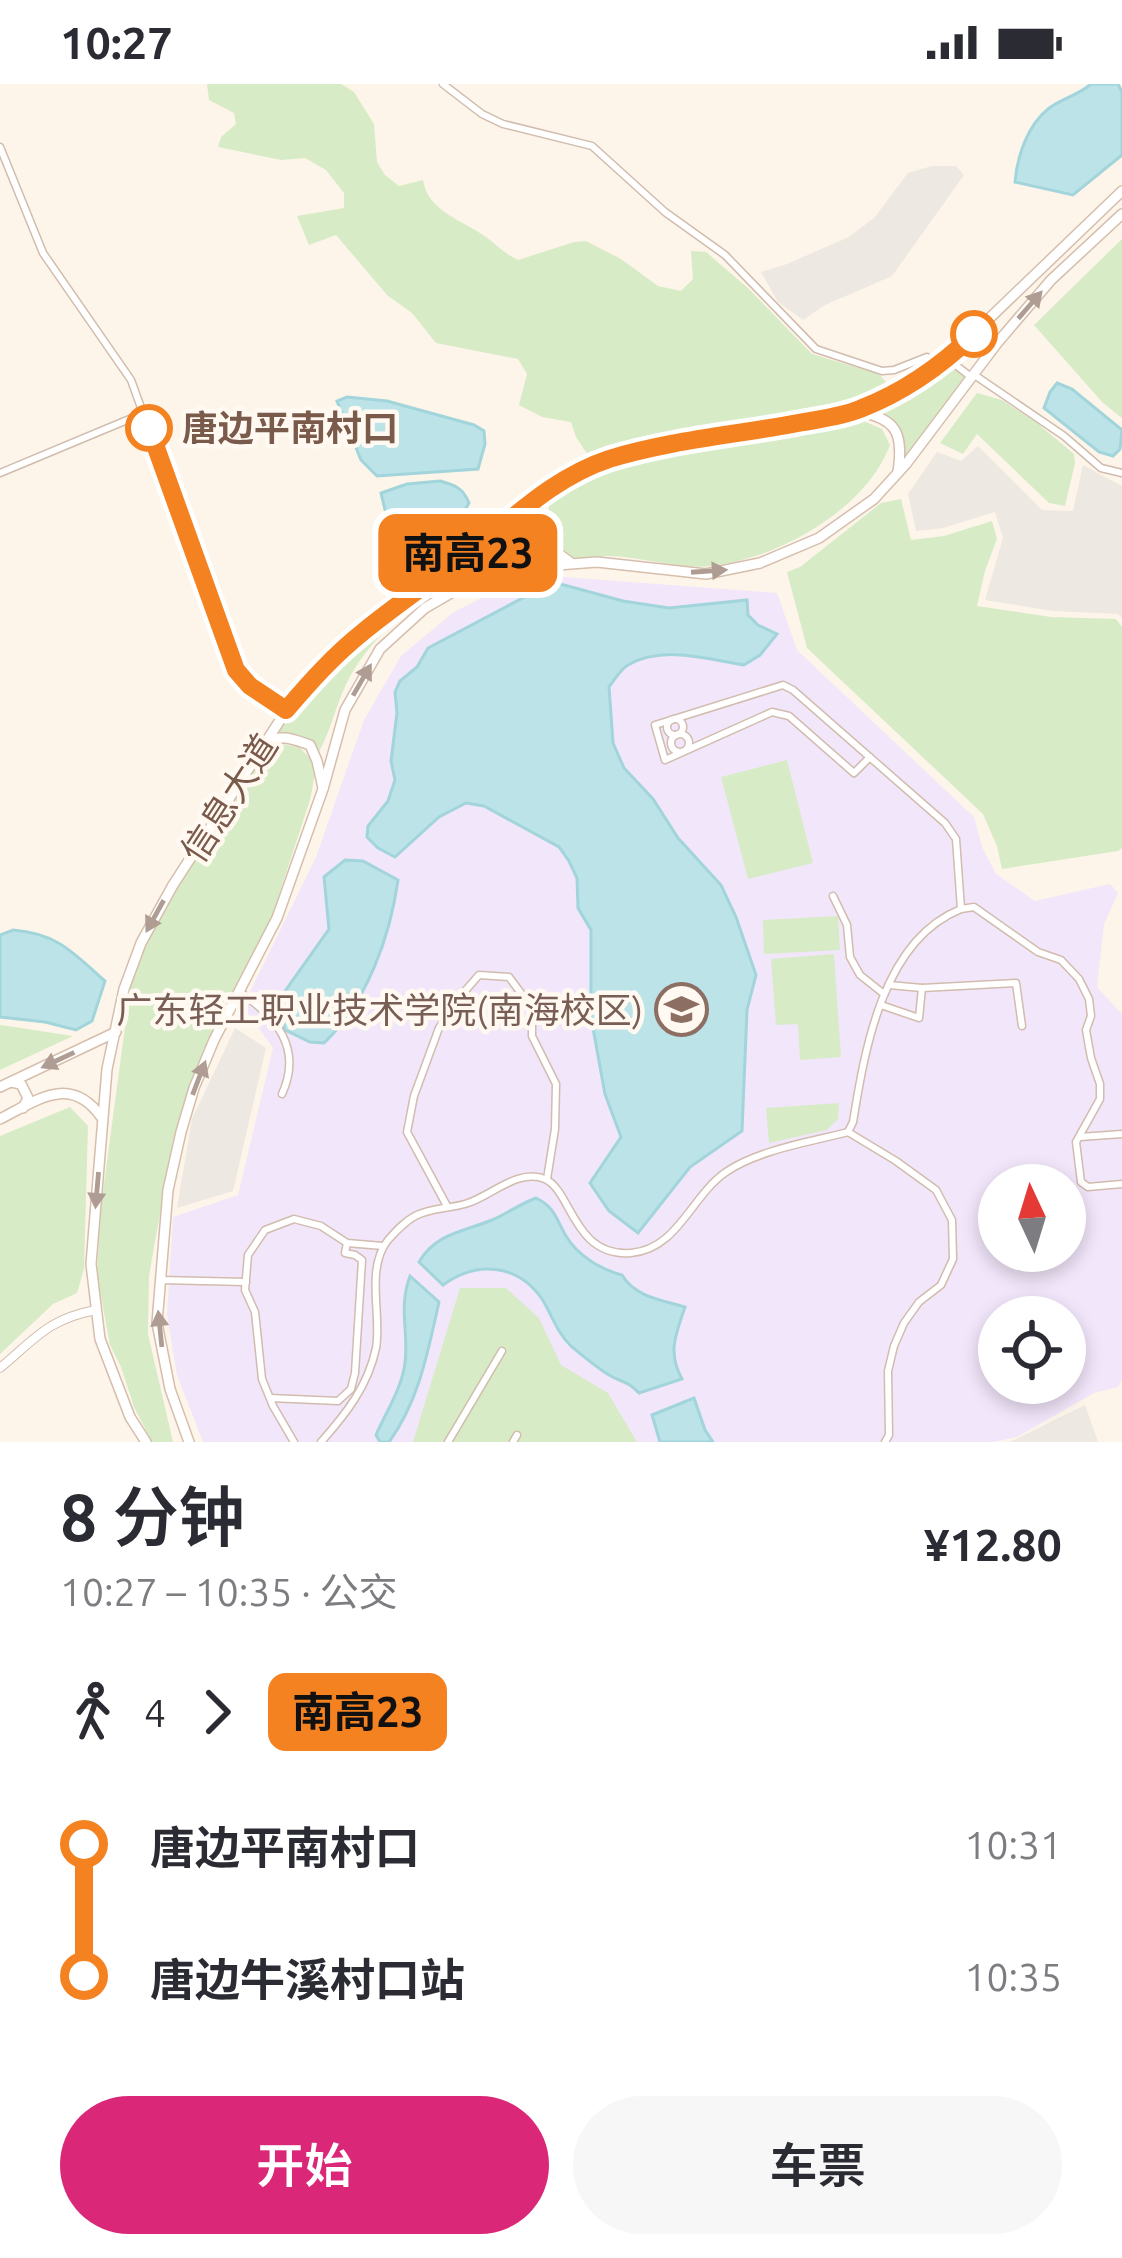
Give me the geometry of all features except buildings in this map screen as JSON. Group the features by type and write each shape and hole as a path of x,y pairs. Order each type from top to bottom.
{"main road":[{"name":"信息大道","path":"146,1442 130,1417 100,1339 91,1264 107,1069 124,989 141,944 172,885 286,710 362,632 564,479 603,461 655,446 856,411 897,393 943,363 1122,191"},
{"name":"信息大道","path":"189,1442 170,1389 157,1323 168,1190 181,1132 214,1040 277,918 323,789 345,710 380,649 425,608 463,586 531,567 597,562 706,574 760,563 819,538 874,499 1051,280 1122,214"},
{"path":"856,411 883,416 897,432 902,450 898,472"},
{"path":"544,493 538,518 544,544 574,564"},
{"path":"262,746 274,737 310,745 323,789"},
{"path":"5,1084 116,1032"},
{"path":"5,1084 21,1084 28,1098 23,1108"},
{"path":"0,1119 48,1096 68,1093 91,1102 102,1118"}],"street":[{"path":"443,84 503,124 592,146 665,212 725,255 816,350 882,370 927,357 943,363 972,375 1064,436 1101,469 1122,473"},
{"path":"0,147 43,253 131,380 236,670 250,686 286,710"},
{"path":"0,473 144,413"},
{"path":"870,757 854,773 789,716 772,712 665,760 655,725 783,686 793,690 870,757 952,830 961,909"},
{"path":"672,719 680,721 682,730 671,745 682,752"},
{"path":"833,896 848,925 850,957 860,975 884,995"},
{"path":"848,1132 884,995 903,955 947,915 974,907 1038,952 1061,960 1079,979 1089,999 1086,1030 1100,1084 1100,1099 1076,1142 1081,1182 1088,1187 1122,1184"},
{"path":"447,1207 407,1132 414,1096 439,1028 479,975 509,976 532,1008 532,1036 556,1084 547,1180"},
{"path":"889,985 922,988 1016,982 1022,1026"},
{"path":"881,1005 919,1018 922,988"},
{"path":"240,992 265,1009 283,1032 289,1052 288,1082 282,1094"},
{"path":"321,1442 367,1376 376,1344 376,1280 383,1246 416,1216 466,1204 529,1177 547,1180 555,1187 590,1239 625,1254 644,1251 674,1233 726,1172 766,1154 848,1132 936,1190 952,1220 953,1259 940,1285 904,1322 894,1346 888,1370 889,1435 885,1442"},
{"path":"1080,1137 1122,1134"},
{"path":"294,1442 262,1379 255,1312 245,1290 248,1255 265,1230 294,1219 321,1226 347,1243 383,1246"},
{"path":"270,1398 338,1401 351,1389 362,1260 345,1253 347,1243"},
{"path":"160,1280 246,1282"},
{"path":"0,1368 54,1322 96,1310"},
{"path":"448,1442 502,1352"}],"shaded area":[{"path":"956,166 964,175 892,276 825,305 803,320 778,302 761,272 849,237 875,217 908,173"},
{"path":"978,446 1042,510 1073,511 1083,465 1122,486 1122,618 985,600 1003,538 995,512 916,531 908,494 937,452 961,461"},
{"name":"广东轻工职业技术学院(南海校区)","path":"563,577 777,593 797,650 974,817 996,874 1035,901 1110,884 1118,893 1104,924 1097,987 1122,1014 1122,1380 1118,1387 1086,1398 1086,1296 978,1296 978,1404 1075,1404 1017,1437 993,1442 203,1442 177,1375 167,1315 173,1217 238,1195 273,1048 243,1006 316,857 364,720 401,656 454,612 515,581"},
{"path":"235,1028 266,1048 233,1191 177,1208 192,1119"},
{"path":"1085,1405 1098,1442 1010,1442"}],"green space":[{"path":"207,84 341,84 354,92 374,124 377,162 385,175 399,186 423,180 439,208 513,258 586,241 658,286 681,291 693,279 691,251 706,252 812,354 879,374 886,382 874,393 835,405 691,427 588,455 571,422 542,417 519,405 527,374 518,359 436,343 336,235 309,245 297,216 344,208 344,193 326,170 305,158 281,160 218,147 221,137 236,124 234,113 209,100"},
{"path":"1122,239 1122,418 1034,325"},
{"path":"948,366 965,376 906,456 899,426 874,409"},
{"path":"977,393 1002,400 1074,454 1065,506 1049,503 977,434 963,454 940,443"},
{"path":"861,420 882,429 890,445 878,469 840,510 763,553 698,567 608,556 571,563 550,533 551,498 658,452"},
{"path":"901,499 911,540 944,536 992,521 997,539 977,606 1051,617 1116,619 1122,627 1122,848 1118,851 1002,869 983,814 807,648 787,572 800,567 881,503"},
{"path":"533,508 542,552 459,576 386,629 343,691 319,752 301,736 278,732 309,691 366,634"},
{"path":"281,744 299,747 310,758 315,774 268,928 198,1065 173,1140 149,1276 148,1334 173,1442 152,1442 110,1345 97,1275 100,1214 131,982 148,940 187,871 260,758"},
{"path":"787,760 813,863 748,879 721,777"},
{"path":"838,916 840,950 764,954 763,920"},
{"path":"834,954 841,1057 800,1060 798,1024 776,1025 771,959"},
{"path":"0,1025 8,1026 73,1036 0,1070"},
{"path":"839,1103 838,1119 827,1130 769,1143 766,1108"},
{"path":"70,1107 88,1126 84,1269 77,1293 53,1304 0,1354 0,1136"},
{"path":"460,1288 506,1288 539,1318 561,1365 608,1393 637,1442 413,1442"}],"water":[{"path":"1091,84 1118,84 1122,92 1122,155 1073,195 1015,182 1021,152 1034,124 1053,106"},
{"path":"1057,383 1072,389 1122,430 1120,449 1113,456 1099,452 1044,408"},
{"path":"347,397 387,401 474,425 484,431 478,469 377,476 361,460 337,401"},
{"path":"440,481 458,488 469,503 441,534 403,549 381,493 407,484"},
{"path":"553,582 669,608 747,600 748,615 777,634 760,655 744,665 685,655 655,656 628,665 609,687 613,743 624,768 721,885 756,975 747,1010 742,1131 690,1167 638,1233 609,1211 590,1183 621,1137 605,1094 591,1017 591,930 578,908 577,878 569,861 559,847 484,806 466,803 439,817 395,857 367,837 368,826 388,801 395,780 391,761 395,692 400,681 417,667 428,648"},
{"path":"345,860 363,861 398,880 394,902 374,968 353,1008 324,1043 310,1042 285,1030 278,1001 329,929 324,877"},
{"path":"13,930 54,941 105,981 92,1021 76,1030 0,1017 0,935"},
{"path":"536,1198 551,1209 571,1243 590,1261 622,1275 642,1293 685,1307 674,1351 682,1379 639,1393 571,1346 542,1299 521,1278 482,1269 443,1285 419,1262 442,1239"},
{"path":"410,1276 439,1302 408,1410 389,1442 380,1442 376,1435 405,1363 405,1299"},
{"path":"694,1398 713,1442 660,1442 652,1415"}],"bus line":[{"name":"南高23","path":"149,428 236,670 250,686 286,710 362,632 564,479 603,461 655,446 856,411 918,380 974,334"}],"place":[{"name":"唐边平南村口","path":"149,428"},
{"name":"广东轻工职业技术学院(南海校区)","path":"682,1010"}]}
